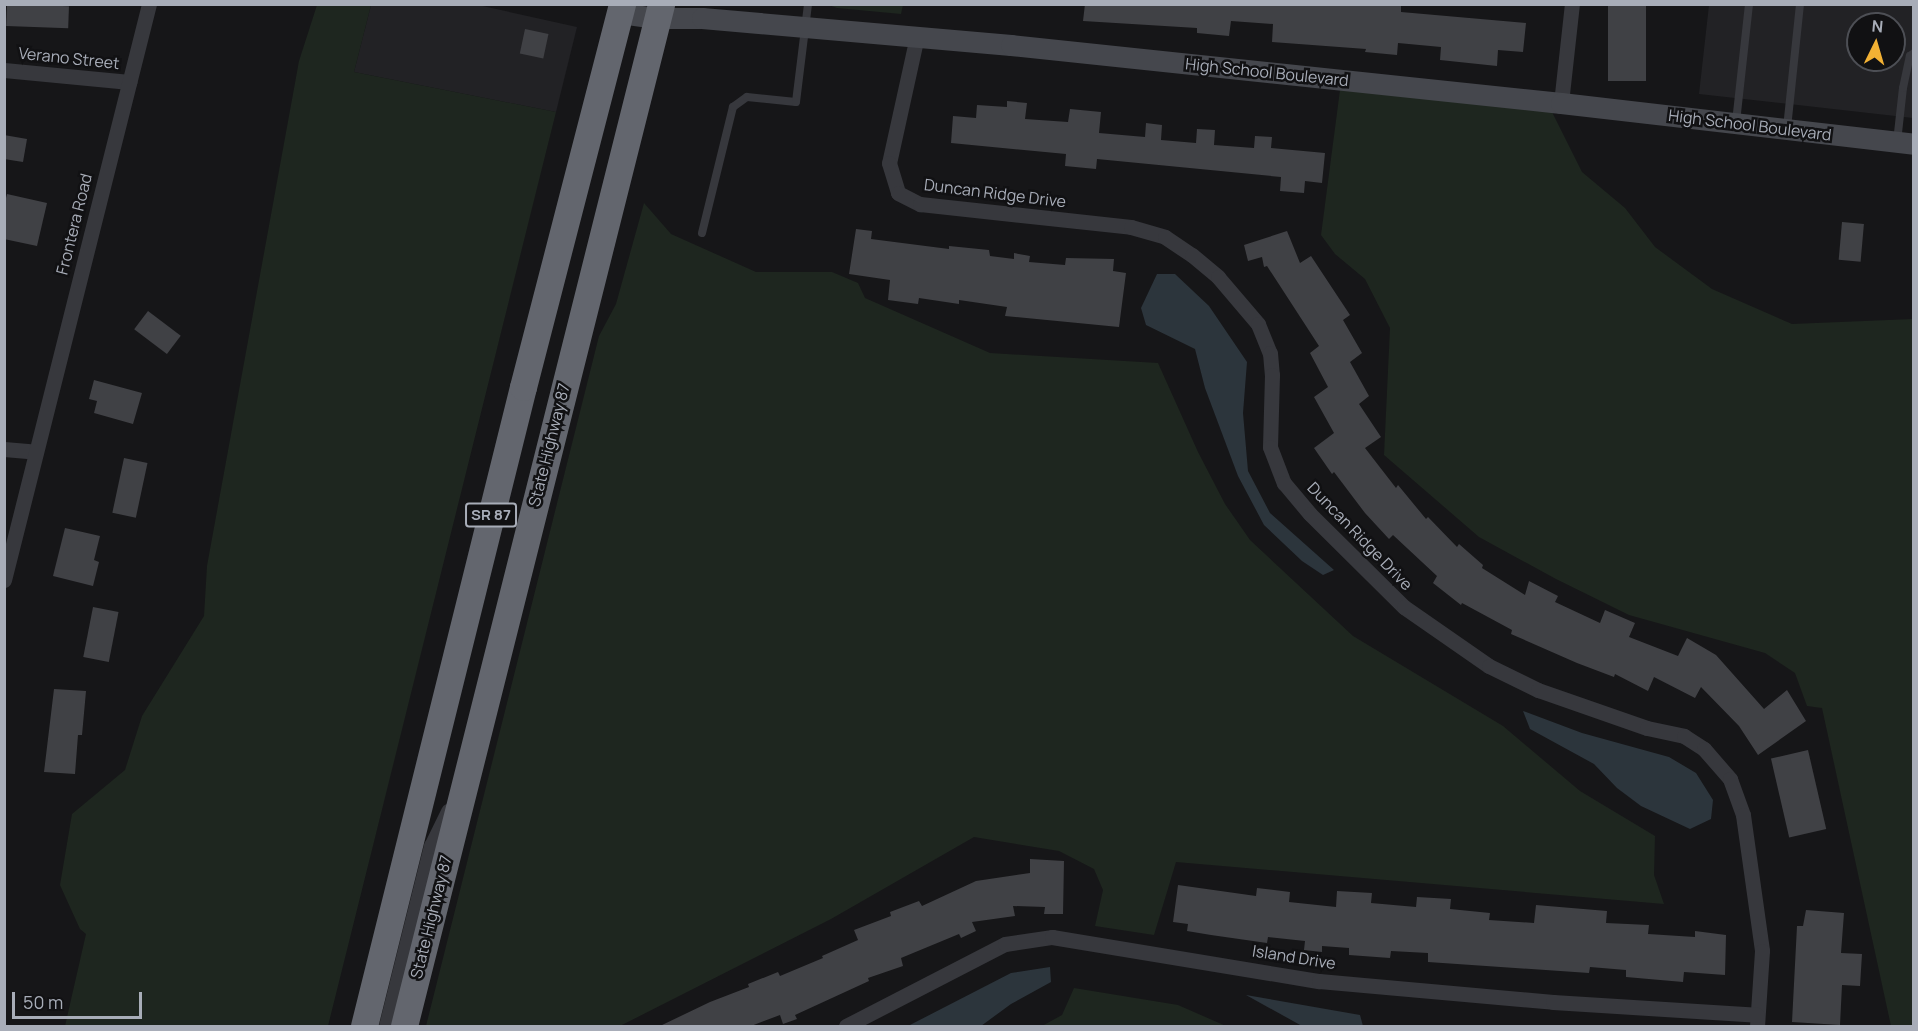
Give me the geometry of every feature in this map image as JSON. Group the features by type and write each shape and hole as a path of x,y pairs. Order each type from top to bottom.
{"highway":[{"name":"SR 87","path":"364,1026 523,387 621,9"},
{"name":"State Highway 87","path":"404,1026 659,11"}],"street":[{"name":"Frontera Road","path":"4,580 149,4"},
{"path":"1561,103 1572,4"},
{"name":"High School Boulevard","path":"621,9 917,36 1561,103 1905,143"},
{"name":"Duncan Ridge Drive","path":"917,36 889,163 898,193 920,204 1131,227 1165,237 1192,255 1218,277 1258,324 1266,344 1272,375 1270,447 1284,483 1310,514 1404,607 1489,666 1538,690 1647,728 1684,736 1704,749 1730,779 1743,815 1755,886 1761,951 1757,1021"},
{"name":"Verano Street","path":"4,70 129,82"},
{"path":"4,448 36,452"},
{"path":"386,1026 432,846 468,771"},
{"name":"Island Drive","path":"846,1026 1005,944 1052,937 1353,985 1757,1021"}],"lane":[{"path":"702,233 733,107 747,97 796,102 807,27 808,4"},
{"path":"1736,123 1749,4"},
{"path":"1787,129 1800,4"},
{"path":"1905,143 1903,88 1910,56 1914,53"}],"shaded area":[{"path":"903,4 901,14 837,8 829,5"},
{"path":"317,5 371,5 354,72 556,112 328,1026 65,1026 86,934 80,929 60,885 72,814 125,770 142,716 204,616 207,566 299,61"},
{"path":"371,5 478,5 577,27 556,112 354,72"},
{"path":"1709,5 1913,5 1913,118 1699,94"},
{"path":"1340,90 1552,112 1582,172 1625,208 1655,247 1712,289 1792,324 1913,319 1913,1026 1891,1026 1822,708 1807,706 1795,673 1765,653 1629,615 1556,579 1479,537 1384,455 1390,328 1365,279 1335,254 1321,235"},
{"path":"644,203 671,234 756,272 832,272 858,283 865,298 990,353 1158,363 1198,452 1225,504 1250,540 1353,636 1503,726 1580,791 1655,836 1654,875 1664,904 1176,862 1154,935 1095,926 1103,890 1094,869 1059,851 974,837 831,919 620,1026 426,1026 599,336 616,304"},
{"path":"1157,274 1175,274 1209,306 1247,362 1243,413 1248,471 1270,513 1334,570 1323,575 1302,561 1264,525 1238,476 1205,388 1195,349 1146,325 1141,308"},
{"path":"1523,711 1582,733 1669,757 1696,773 1713,800 1711,819 1690,829 1641,806 1617,788 1594,764 1530,729"},
{"path":"1050,967 1051,982 1011,1004 981,1026 908,1026 1011,973"},
{"path":"1074,988 1178,1005 1226,1026 1042,1026 1062,1015"},
{"path":"1246,995 1360,1015 1363,1026 1302,1026"}],"building":[{"path":"7,4 69,6 68,28 6,26"},
{"path":"1085,4 1401,4 1401,12 1526,23 1523,52 1498,50 1497,66 1440,60 1441,47 1398,43 1397,55 1365,52 1366,49 1272,42 1273,24 1231,21 1229,36 1197,33 1197,28 1083,21"},
{"path":"1608,4 1646,4 1646,81 1608,81"},
{"path":"525,29 548,34 543,58 520,53"},
{"path":"1007,101 1027,103 1025,119 1068,122 1070,109 1101,112 1099,133 1145,137 1146,123 1162,125 1161,140 1196,143 1197,129 1215,130 1214,145 1254,148 1255,136 1272,137 1271,148 1325,153 1322,183 1305,181 1304,193 1280,191 1281,177 1097,159 1096,169 1065,166 1066,154 951,143 953,116 976,118 977,105 1007,107"},
{"path":"4,135 27,139 23,162 4,159"},
{"path":"7,194 47,203 37,246 4,239 4,206"},
{"path":"1842,222 1864,224 1861,262 1839,260"},
{"path":"856,229 872,231 871,239 949,249 949,246 989,250 990,256 1014,259 1014,253 1030,256 1029,262 1065,265 1066,258 1114,259 1113,271 1126,273 1119,327 1005,316 1007,307 959,300 959,304 919,298 918,304 888,300 890,280 849,274"},
{"path":"1287,231 1300,263 1311,256 1350,315 1343,320 1362,353 1350,362 1369,396 1359,404 1381,437 1365,448 1396,488 1398,485 1426,519 1428,517 1457,547 1459,544 1483,565 1482,568 1525,595 1529,581 1558,596 1555,602 1600,623 1605,610 1635,623 1629,637 1678,656 1687,638 1716,655 1764,709 1787,690 1806,721 1758,755 1739,726 1701,687 1695,698 1654,677 1648,691 1615,674 1614,677 1577,663 1511,634 1512,630 1462,603 1461,605 1433,583 1437,576 1393,535 1389,539 1365,513 1334,472 1332,474 1314,448 1334,433 1314,397 1328,387 1310,353 1319,346 1267,266 1264,267 1262,257 1248,261 1244,245"},
{"path":"148,311 181,336 167,354 134,329"},
{"path":"94,380 142,393 133,424 94,413 97,401 89,399"},
{"path":"124,458 147,463 136,518 112,513"},
{"path":"65,528 100,536 94,560 99,562 93,586 53,576"},
{"path":"93,607 119,612 109,662 83,657"},
{"path":"54,689 86,691 82,735 78,735 75,774 44,772"},
{"path":"1808,750 1826,829 1789,837 1771,759"},
{"path":"1030,859 1064,861 1063,914 1044,914 1045,907 1013,906 1015,916 972,922 976,931 961,938 959,934 901,958 903,966 868,978 869,981 795,1015 797,1019 783,1024 780,1015 751,1026 660,1026 710,1002 749,987 748,984 778,972 780,976 823,958 822,956 858,940 854,930 891,916 890,912 919,901 922,906 976,881 1030,873"},
{"path":"1178,885 1256,896 1257,888 1290,892 1289,902 1336,907 1337,891 1372,893 1371,903 1416,907 1417,897 1451,899 1450,909 1490,913 1489,920 1534,923 1536,905 1607,911 1606,923 1649,925 1648,934 1695,937 1695,931 1726,935 1725,975 1684,972 1683,982 1626,977 1626,970 1590,967 1589,973 1428,962 1428,953 1391,951 1390,958 1349,955 1349,948 1322,946 1322,952 1304,950 1305,941 1268,937 1267,943 1211,935 1187,931 1188,924 1173,922"},
{"path":"1806,910 1844,913 1841,953 1862,954 1860,986 1842,985 1840,1025 1792,1022 1797,926 1803,926"}]}
